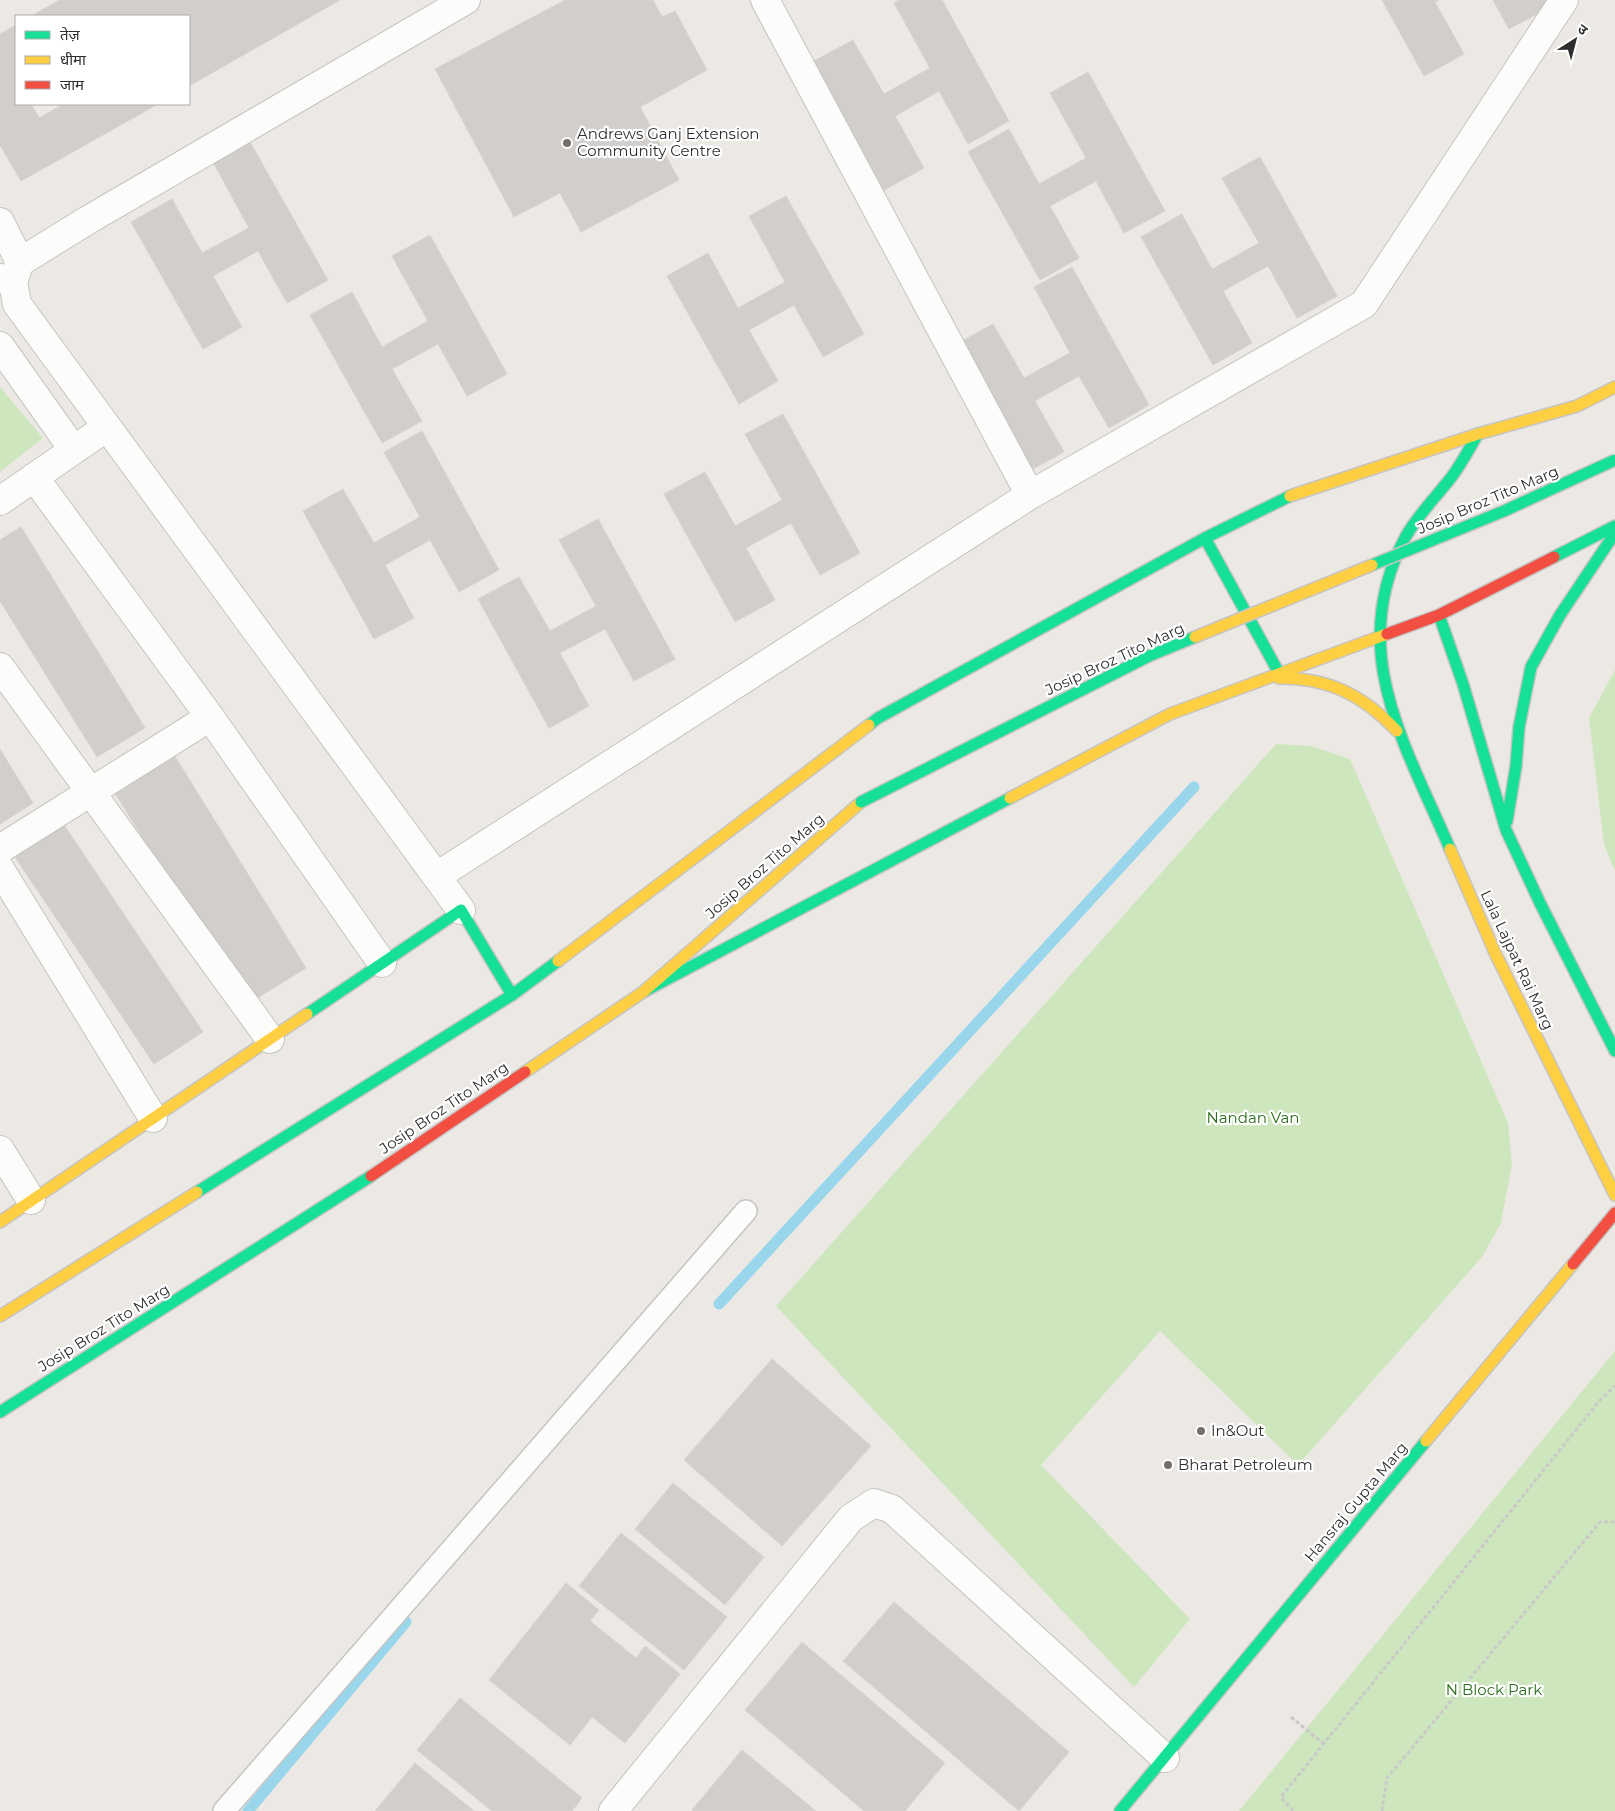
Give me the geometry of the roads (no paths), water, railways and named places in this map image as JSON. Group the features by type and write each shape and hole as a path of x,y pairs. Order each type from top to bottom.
{"main road":[{"path":"0,1316 512,995 878,718 1205,538 1295,494 1478,434 1577,406 1615,387"},
{"path":"1400,734 1389,702 1382,670 1380,637 1386,591 1402,544 1416,520 1432,498 1451,478 1478,434"},
{"name":"Josip Broz Tito Marg","path":"0,1412 360,1183 643,992 861,802 1149,656 1504,511 1615,460"},
{"path":"643,992 1170,714 1439,615 1615,526"},
{"path":"1506,830 1516,766 1518,727 1530,666 1560,615 1615,533"},
{"path":"1205,538 1280,673"},
{"path":"1439,615 1463,684 1506,830 1540,903 1615,1051"},
{"path":"1264,679 1294,678 1330,684 1350,692 1386,717 1400,734"},
{"name":"Lala Lajpat Rai Marg","path":"1400,734 1496,955 1615,1195"},
{"path":"0,1222 461,910 512,995"},
{"name":"Hansraj Gupta Marg","path":"1120,1811 1615,1212"}],"street":[{"path":"11,274 88,220 465,0"},
{"path":"765,0 1030,495"},
{"path":"437,876 1030,495 1364,304 1564,0"},
{"path":"0,222 17,304 461,910"},
{"path":"0,346 73,449"},
{"path":"0,501 107,427"},
{"path":"34,477 210,718 382,963"},
{"path":"0,667 270,1039"},
{"path":"0,849 210,718"},
{"path":"0,869 153,1118"},
{"path":"0,1150 32,1200"},
{"path":"613,1811 851,1518 874,1503 892,1510 1165,1758"}],"lane":[{"path":"224,1811 746,1211"}],"waterway":[{"path":"719,1304 1194,787"},
{"path":"248,1811 406,1622"}],"place":[{"name":"Andrews Ganj Extension Community Centre","path":"567,143"},
{"name":"In&Out","path":"1201,1431"},
{"name":"Bharat Petroleum","path":"1168,1465"}],"park label":[{"name":"Nandan Van","path":"1253,1118"},
{"name":"N Block Park","path":"1494,1690"}]}
